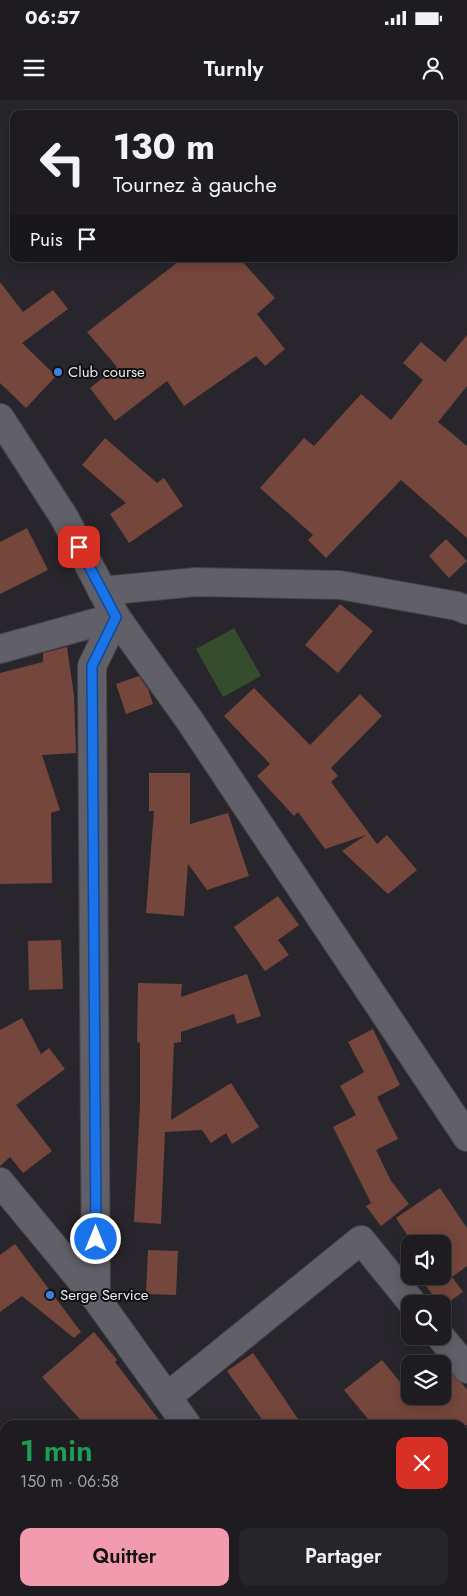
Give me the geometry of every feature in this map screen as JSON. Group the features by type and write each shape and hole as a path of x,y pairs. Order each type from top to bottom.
{"street":[{"path":"0,418 64,517 116,617 190,721 467,1137"},
{"path":"102,591 196,582 340,585 457,606 467,610"},
{"path":"0,649 116,617"},
{"path":"96,1298 92,666 116,617"},
{"path":"0,1182 96,1298 183,1420"},
{"path":"167,1397 361,1240 406,1295"},
{"path":"447,1345 467,1369"}],"green space":[{"path":"234,628 261,676 223,697 196,649"}],"building":[{"path":"178,262 243,262 275,298 257,314 285,349 265,366 256,356 184,406 167,381 115,421 90,388 117,367 87,332"},
{"path":"0,282 23,312 53,290 68,309 22,343 56,376 26,408 0,383"},
{"path":"467,335 467,386 438,422 467,446 467,538 401,480 326,558 308,540 313,535 260,488 304,438 314,446 361,394 391,420 423,380 403,363 421,342 445,362"},
{"path":"105,438 157,483 164,478 183,506 129,543 110,514 126,503 82,465"},
{"path":"27,528 48,570 0,594 0,542"},
{"path":"446,539 467,561 449,578 429,556"},
{"path":"340,604 373,631 338,673 305,645"},
{"path":"67,647 74,696 76,753 42,755 60,810 51,813 52,883 0,884 0,673 43,662 43,653"},
{"path":"139,676 148,689 153,704 126,714 116,684"},
{"path":"254,688 310,745 360,694 382,716 331,768 338,776 331,782 377,844 387,835 417,870 388,894 342,851 366,835 325,849 298,812 294,816 257,776 270,764 224,716"},
{"path":"149,773 190,773 190,824 228,813 249,876 207,890 188,864 184,916 146,913 154,811 149,811"},
{"path":"278,896 299,925 278,940 289,955 265,971 234,927"},
{"path":"61,940 63,989 29,990 28,941"},
{"path":"247,974 261,1016 237,1024 234,1014 181,1032 181,1042 174,1043 171,1120 231,1083 259,1127 232,1144 226,1133 211,1143 202,1130 165,1132 161,1224 134,1222 140,1105 140,1043 137,1042 138,983 182,984 181,997"},
{"path":"22,1018 41,1054 49,1048 65,1069 16,1105 52,1151 23,1173 10,1157 0,1166 0,1030"},
{"path":"373,1029 400,1085 377,1097 398,1139 376,1150 391,1181 409,1204 381,1226 366,1206 371,1203 333,1127 356,1115 340,1086 364,1072 348,1042"},
{"path":"440,1188 467,1228 467,1266 452,1277 463,1292 451,1301 451,1295 433,1295 426,1285 451,1285 451,1235 407,1235 396,1218"},
{"path":"15,1244 81,1332 74,1338 22,1296 0,1312 0,1255"},
{"path":"148,1250 178,1251 176,1295 146,1294"},
{"path":"94,1332 117,1360 115,1362 159,1420 81,1420 42,1377"},
{"path":"253,1353 299,1420 262,1420 227,1371"},
{"path":"382,1360 401,1383 401,1405 451,1405 451,1372 467,1389 467,1420 369,1420 344,1390"}],"place":[{"name":"Club course","path":"58,372"},
{"name":"Serge Service","path":"50,1295"}],"route":[{"path":"79,547 116,617 92,666 96,1239"}]}
